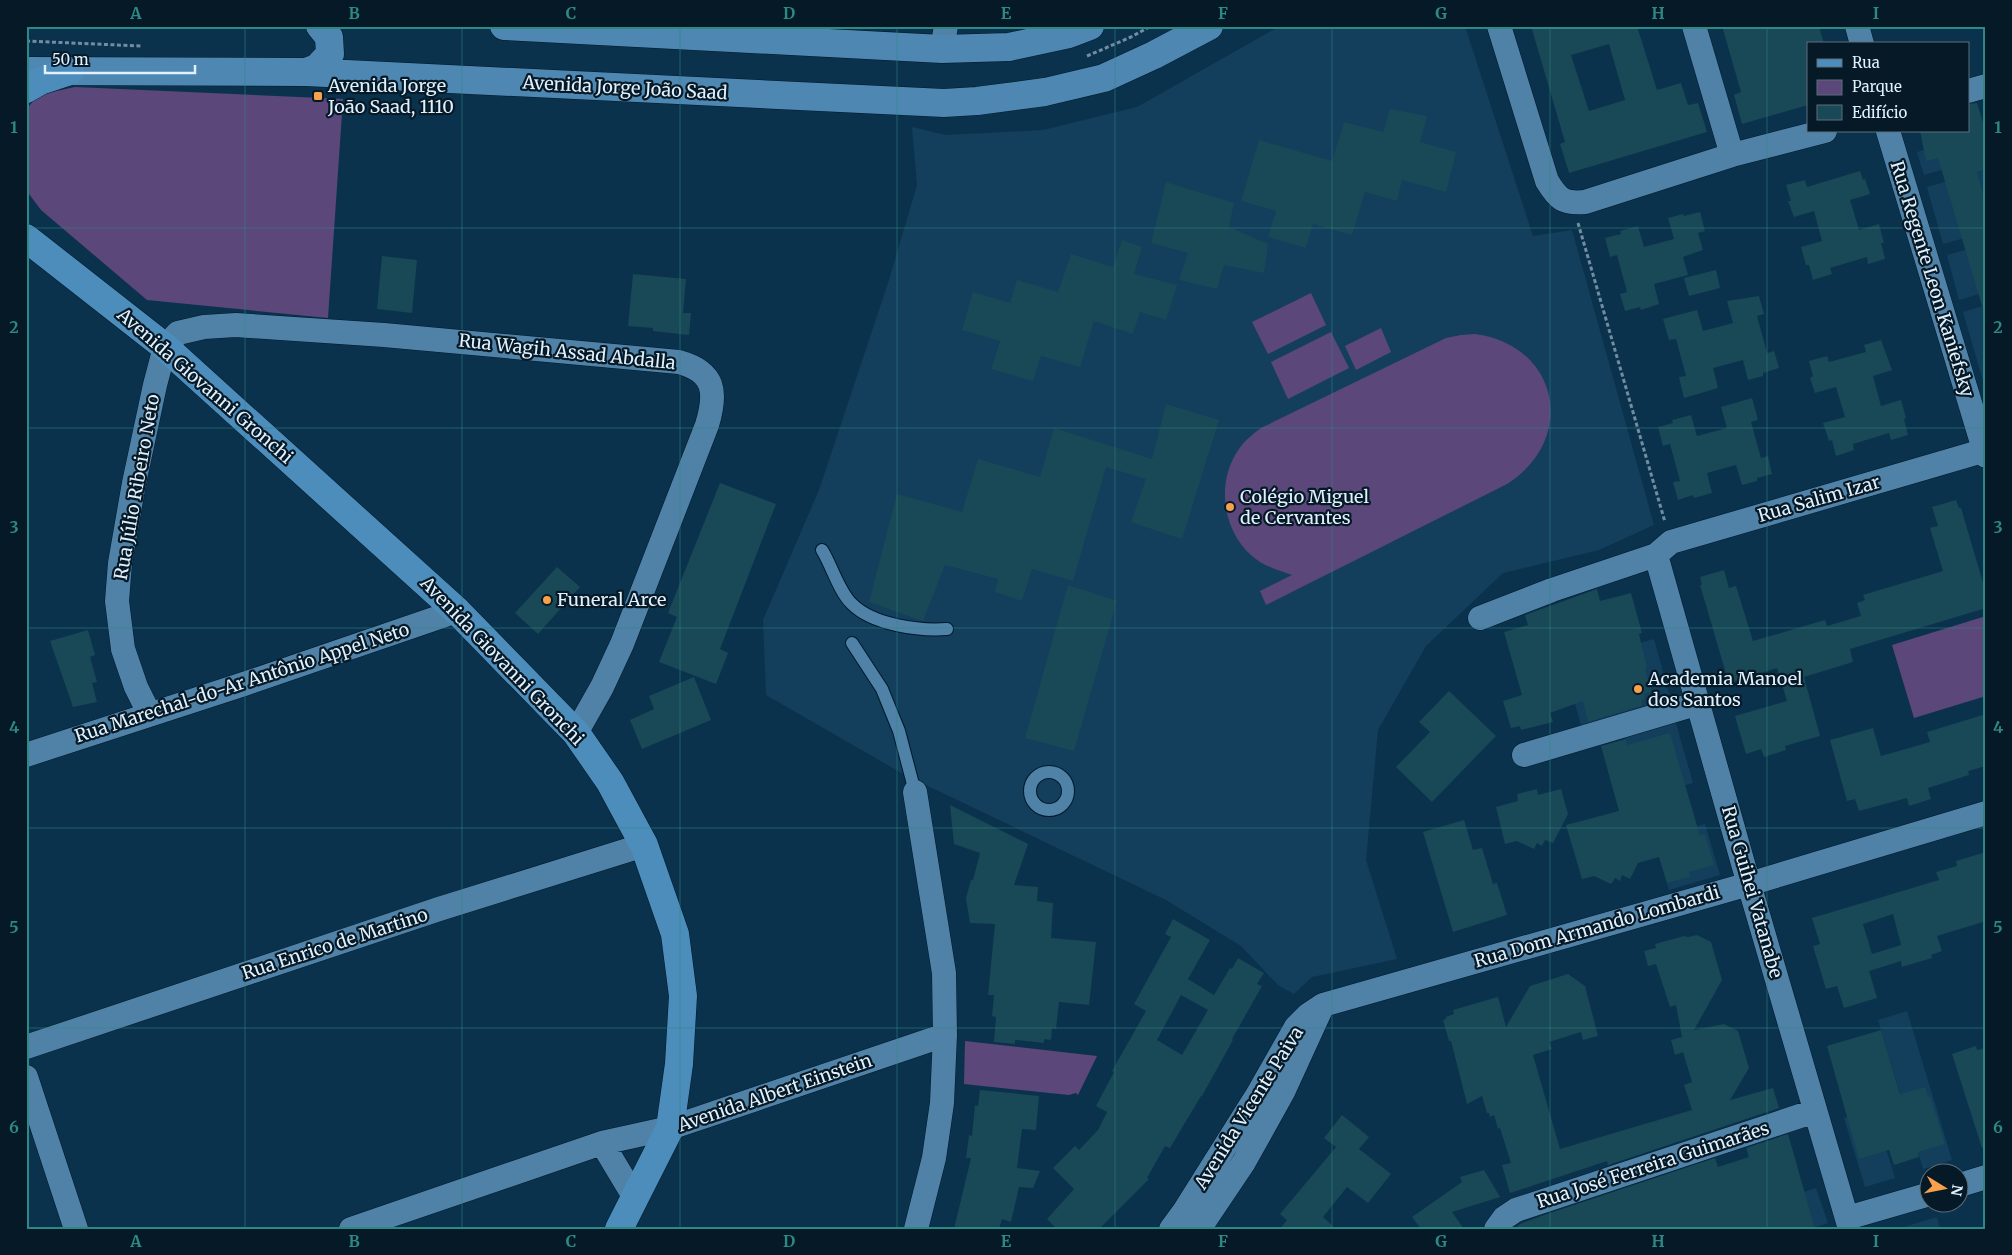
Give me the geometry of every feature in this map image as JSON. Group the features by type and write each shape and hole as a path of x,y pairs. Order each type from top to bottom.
{"main road":[{"path":"306,72 317,68 330,54 329,37 320,26"},
{"path":"504,26 944,37 1009,47 1069,34 1090,26"},
{"name":"Avenida Jorge João Saad","path":"26,71 306,72 944,103 977,101 1045,92 1104,78 1154,55 1209,26"},
{"path":"26,88 70,71"},
{"name":"Avenida Giovanni Gronchi","path":"26,238 165,347 457,611 576,733 610,782 644,845 675,934 683,996 679,1064 670,1128 619,1229"}],"street":[{"path":"1499,26 1547,181 1555,195 1564,201 1572,203 1585,202 1732,155 1821,132"},
{"path":"1694,26 1732,155"},
{"path":"1857,26 1861,42"},
{"path":"1970,90 1986,86"},
{"name":"Rua Regente Leon Kaniefsky","path":"1888,132 1985,452"},
{"name":"Rua Wagih Assad Abdalla","path":"165,347 178,333 204,327 236,325 384,335 679,362 694,366 706,377 712,391 713,406 707,425 622,644 602,687 576,733"},
{"name":"Rua Júlio Ribeiro Neto","path":"149,714 136,687 123,649 117,601 120,563 134,483 165,347"},
{"name":"Rua Salim Izar","path":"1480,618 1664,548 1985,452"},
{"name":"Rua Guihei Vatanabe","path":"1664,548 1699,703 1749,884 1848,1224"},
{"name":"Rua Marechal-do-Ar Antônio Appel Neto","path":"26,755 244,684 457,611"},
{"path":"1524,754 1699,703"},
{"path":"915,792 944,972 945,1035 942,1103 934,1158 916,1229"},
{"name":"Rua Dom Armando Lombardi","path":"1323,1005 1749,884 1986,813"},
{"name":"Rua Enrico de Martino","path":"26,1047 439,909 644,845"},
{"name":"Avenida Vicente Paiva","path":"1171,1229 1253,1102 1296,1027 1308,1015 1323,1005"},
{"name":"Avenida Vicente Paiva","path":"1199,1229 1244,1162 1284,1092 1323,1005"},
{"name":"Avenida Albert Einstein","path":"351,1229 602,1144 670,1128 945,1035"},
{"path":"26,1077 76,1229"},
{"name":"Rua José Ferreira Guimarães","path":"1496,1229 1504,1218 1516,1210 1815,1111"},
{"path":"602,1144 634,1198"},
{"path":"1970,1182 1986,1177"},
{"path":"1848,1224 1920,1198"}],"lane":[{"path":"822,550 851,604 865,614 918,630 947,629"},
{"path":"852,643 882,689 899,731 915,792"}],"path":[{"path":"1572,203 1664,548"}],"shaded area":[{"name":"Colégio Miguel de Cervantes","path":"1280,26 1465,26 1533,236 1572,230 1654,525 1599,550 1503,573 1426,646 1378,730 1366,860 1397,959 1312,977 1294,994 1278,985 1241,946 1166,900 905,775 766,695 763,620 819,490 889,280 917,185 912,127 946,135 1043,130 1137,107"},
{"path":"1986,132 1986,157 1924,175 1917,152"},
{"path":"1986,170 1986,232 1943,244 1927,187"},
{"path":"1986,244 1986,292 1959,300 1947,255"},
{"path":"1986,305 1986,391 1963,312"},
{"path":"1654,639 1672,704 1582,729 1564,664"},
{"path":"1675,720 1693,783 1642,798 1624,735"},
{"path":"1705,824 1720,875 1669,890 1654,839"},
{"path":"1907,1011 1952,1160 1946,1162 1921,1162 1878,1020"},
{"path":"1874,1109 1895,1178 1865,1187 1844,1118"},
{"path":"1816,1188 1828,1223 1810,1229 1748,1210"},
{"path":"1937,1217 1940,1229 1897,1229"}],"green space":[{"path":"75,87 343,99 328,318 147,300 41,210 26,190 26,110 38,95"},
{"path":"1311,293 1326,325 1268,354 1252,322"},
{"path":"1381,328 1391,352 1356,370 1345,346"},
{"path":"1331,332 1349,368 1288,399 1271,362"},
{"path":"1475,334 1503,342 1525,356 1541,374 1549,396 1550,420 1544,443 1529,465 1507,484 1266,605 1260,591 1292,575 1260,562 1247,552 1231,525 1226,510 1227,478 1231,463 1241,446 1261,428 1446,338"},
{"path":"1986,616 1986,696 1914,718 1892,645"},
{"path":"965,1041 1097,1056 1078,1095 1076,1093 1069,1095 964,1084"}],"building":[{"path":"1531,26 1637,26 1657,90 1681,83 1688,105 1698,103 1707,132 1569,173 1560,144 1565,142","holes":["1609,44 1625,100 1589,111 1571,55"]},
{"path":"1722,26 1819,26 1823,42 1807,42 1807,105 1742,124 1734,95 1741,92"},
{"path":"1977,103 1986,132 1986,170 1977,172 1986,204 1986,306 1982,306 1938,158 1926,161 1920,132 1970,132 1970,104"},
{"path":"1390,109 1427,116 1420,142 1456,152 1446,192 1402,180 1397,201 1365,192 1352,235 1313,224 1306,248 1268,237 1276,211 1241,201 1259,140 1332,161 1344,122 1383,132"},
{"path":"1860,171 1870,194 1850,200 1859,230 1879,224 1884,243 1881,243 1885,259 1868,264 1867,257 1830,268 1832,274 1813,280 1801,247 1822,241 1814,211 1794,217 1788,201 1791,201 1786,185 1805,180 1807,187"},
{"path":"1166,182 1234,203 1229,227 1268,244 1264,273 1224,265 1217,289 1179,280 1188,253 1151,243"},
{"path":"1700,212 1705,231 1698,233 1703,250 1683,257 1688,275 1654,284 1659,304 1641,310 1640,307 1625,311 1620,294 1627,292 1617,255 1610,257 1605,238 1621,234 1620,231 1638,226 1644,247 1674,239 1668,218"},
{"path":"1122,240 1142,247 1134,274 1177,285 1166,320 1140,312 1133,334 1094,321 1080,367 1041,356 1033,381 991,369 1000,341 962,330 973,292 1010,303 1017,280 1058,292 1071,254 1113,267"},
{"path":"382,256 417,260 412,313 377,309"},
{"path":"1716,270 1720,288 1689,296 1684,278"},
{"path":"633,274 686,279 683,313 691,313 689,335 653,331 653,328 628,326"},
{"path":"1759,296 1764,314 1757,316 1767,353 1774,351 1779,368 1763,373 1763,376 1748,380 1743,360 1713,368 1718,388 1684,398 1679,377 1686,376 1676,339 1669,340 1663,319 1697,310 1703,331 1733,323 1727,301"},
{"path":"1881,340 1892,370 1873,376 1881,406 1901,400 1908,435 1891,440 1889,433 1853,444 1854,450 1836,456 1832,440 1829,441 1823,423 1845,417 1836,387 1815,393 1810,378 1813,376 1809,361 1827,356 1829,362 1866,352 1864,345"},
{"path":"1752,398 1758,420 1751,422 1761,458 1768,456 1772,474 1742,485 1736,465 1707,473 1712,493 1694,498 1693,495 1678,500 1673,482 1680,481 1670,444 1663,446 1658,427 1673,423 1672,420 1691,415 1697,436 1727,428 1721,407"},
{"path":"1166,404 1219,420 1182,539 1131,522 1146,479 1106,467 1073,581 1032,569 1022,601 995,592 998,579 945,565 923,621 869,602 897,494 962,512 978,459 1040,477 1054,428 1152,459"},
{"path":"720,483 776,504 720,649 728,653 716,684 659,662 677,617 668,613"},
{"path":"1956,500 1959,508 1961,508 1986,593 1986,608 1850,649 1853,662 1804,677 1820,736 1785,746 1786,750 1764,757 1761,749 1746,754 1735,716 1787,701 1777,668 1732,682 1730,676 1727,677 1700,585 1702,585 1700,577 1724,570 1729,588 1736,586 1753,641 1825,620 1827,626 1861,616 1857,603 1865,600 1863,595 1943,571 1930,528 1938,526 1932,507"},
{"name":"Funeral Arce","path":"557,567 580,587 538,634 515,613"},
{"path":"1068,585 1117,601 1074,751 1025,738"},
{"path":"1597,589 1600,601 1631,593 1642,633 1639,634 1651,692 1644,694 1645,699 1642,700 1641,706 1588,722 1583,701 1550,713 1553,722 1521,730 1520,726 1511,728 1503,701 1522,695 1504,632 1528,625 1525,615"},
{"path":"88,630 95,655 90,657 97,682 92,683 97,702 73,707 50,641"},
{"path":"694,677 711,720 642,749 630,720 654,709 649,696"},
{"path":"1449,691 1496,736 1432,802 1396,767 1430,732 1419,722"},
{"path":"1986,714 1986,766 1968,771 1969,775 1928,788 1931,799 1909,806 1907,798 1859,811 1855,799 1847,801 1830,740 1873,728 1881,756 1930,742 1927,732"},
{"path":"1670,733 1700,836 1705,834 1714,865 1689,872 1690,877 1667,883 1659,857 1638,863 1630,879 1622,875 1620,881 1615,878 1611,884 1594,876 1582,879 1566,825 1619,811 1601,746 1626,739 1627,745"},
{"path":"1537,789 1538,795 1561,789 1568,814 1553,843 1545,840 1542,846 1537,843 1534,849 1517,841 1505,844 1496,807 1518,801 1517,794"},
{"path":"950,805 1028,844 1014,885 1038,887 1037,901 1053,903 1051,938 1096,942 1089,1005 1059,1002 1056,1029 1052,1028 1051,1040 1044,1039 1044,1043 1015,1040 1015,1044 994,1042 996,1017 992,1016 994,995 988,995 995,924 970,923 966,898 980,853 954,844"},
{"path":"1464,820 1473,850 1482,848 1493,884 1497,883 1507,915 1453,932 1423,832"},
{"path":"1986,852 1986,921 1937,936 1942,951 1931,955 1932,958 1902,967 1901,961 1869,971 1877,998 1844,1008 1837,986 1826,989 1813,946 1820,944 1812,918 1939,880 1936,872 1957,866 1956,861","holes":["1893,914 1901,945 1872,954 1863,924"]},
{"path":"1173,919 1210,940 1188,979 1214,995 1238,958 1264,973 1257,984 1262,986 1202,1096 1170,1148 1165,1146 1147,1178 1149,1179 1099,1229 1057,1229 1047,1219 1074,1189 1053,1168 1075,1146 1079,1150 1098,1130 1107,1112 1096,1106 1114,1072 1112,1071 1146,1011 1134,1004 1171,937 1165,934","holes":["1181,995 1208,1010 1182,1055 1157,1040"]},
{"path":"1697,935 1711,942 1722,980 1694,1030 1724,1024 1738,1031 1749,1068 1730,1100 1773,1088 1779,1108 1608,1165 1607,1161 1510,1193 1502,1165 1511,1163 1500,1128 1498,1129 1494,1115 1490,1117 1489,1113 1487,1113 1482,1096 1467,1104 1451,1041 1449,1041 1443,1020 1454,1014 1453,1010 1498,997 1506,1027 1530,986 1568,974 1585,986 1598,1036 1583,1040 1581,1032 1549,1042 1552,1049 1533,1055 1560,1149 1692,1110 1684,1085 1692,1082 1683,1052 1675,1055 1671,1040 1682,1037 1676,1005 1670,1007 1656,964 1648,966 1644,951 1656,948 1655,944 1684,936"},
{"path":"1881,1030 1900,1094 1925,1087 1928,1097 1930,1096 1945,1144 1918,1152 1919,1157 1894,1165 1889,1150 1859,1159 1827,1046"},
{"path":"1976,1046 1977,1050 1986,1048 1986,1148 1982,1148 1952,1054"},
{"path":"980,1090 1039,1096 1036,1130 1022,1129 1017,1168 1040,1171 1033,1188 1019,1187 1011,1222 1002,1219 999,1229 954,1229 971,1158 966,1158 969,1135 972,1136 975,1105 978,1106"},
{"path":"1342,1115 1369,1137 1359,1149 1391,1174 1368,1203 1347,1187 1323,1217 1336,1229 1280,1229 1287,1220 1280,1214 1336,1147 1324,1138"},
{"path":"1788,1134 1815,1229 1516,1229 1520,1224 1547,1214 1715,1158 1718,1167 1749,1157 1746,1148"},
{"path":"1484,1170 1500,1197 1452,1212 1464,1229 1421,1229 1412,1217 1462,1182 1460,1177"}],"place":[{"name":"Avenida Jorge João Saad, 1110","path":"318,96"},
{"name":"Colégio Miguel de Cervantes","path":"1230,507"},
{"name":"Funeral Arce","path":"547,600"},
{"name":"Academia Manoel dos Santos","path":"1638,689"}]}
